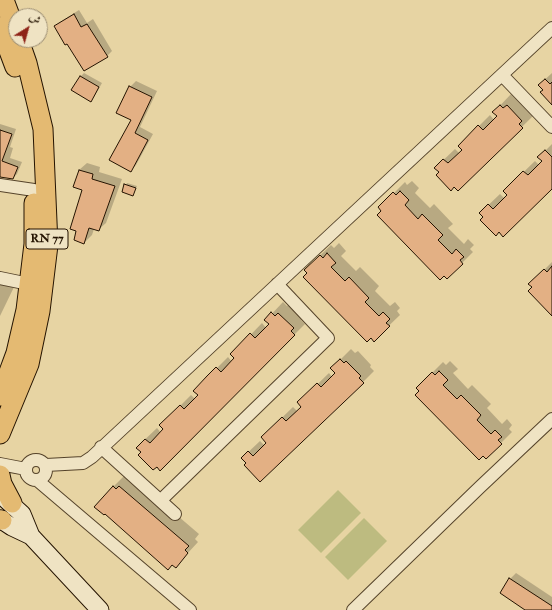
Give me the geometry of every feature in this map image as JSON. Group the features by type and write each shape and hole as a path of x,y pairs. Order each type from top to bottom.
{"main road":[{"path":"4,0 8,11"},
{"name":"RN 77","path":"0,27 15,68 30,130 34,190 34,244 26,310 16,353 0,396"},
{"name":"RN 77","path":"0,434 28,364 40,311 48,244 43,129 27,63 22,48"},
{"path":"0,475 6,498 22,514 31,536 100,610"},
{"path":"1,520 31,536"}],"street":[{"path":"46,465 83,463 552,28"},
{"path":"502,75 552,127"},
{"path":"0,185 34,190"},
{"path":"0,278 29,284"},
{"path":"161,500 328,338 277,284"},
{"path":"353,610 552,419"},
{"path":"101,447 175,514"},
{"path":"37,480 45,475 47,468 41,460 34,459 28,463 26,469 26,473 31,479 37,480 190,610"},
{"path":"0,464 26,469"}],"shaded area":[{"path":"338,490 361,513 321,553 298,530"},
{"path":"364,518 387,541 348,580 325,557"}],"building":[{"path":"74,14 81,27 87,24 108,57 84,71 67,44 65,45 54,26"},
{"path":"80,76 99,87 91,102 71,90"},
{"path":"545,79 550,84 552,82 552,105 540,92 543,90 538,85"},
{"path":"129,86 152,97 135,133 148,140 131,172 109,160 131,120 116,113"},
{"path":"500,105 503,108 507,105 522,121 519,124 523,128 458,191 454,187 451,191 436,175 439,172 434,168 443,159 448,163 462,150 458,146 478,125 483,130 497,116 492,112"},
{"path":"0,130 12,134 2,161 18,167 13,179 0,177"},
{"path":"545,150 552,157 552,189 503,237 499,232 496,236 480,220 483,217 479,213 488,204 493,209 507,195 503,191 523,171 528,175 542,161 537,157"},
{"path":"79,170 93,174 92,179 115,186 99,231 89,228 84,244 74,240 76,231 70,229 82,190 73,187"},
{"path":"124,184 136,188 133,196 122,192"},
{"path":"400,191 409,200 405,205 418,219 422,214 443,235 438,240 452,254 456,249 464,257 460,260 463,264 447,279 444,276 440,280 377,215 381,211 378,207 393,192 396,195"},
{"path":"327,253 336,263 331,267 345,281 349,277 369,298 365,302 379,316 383,312 390,319 386,323 390,326 374,342 371,338 367,342 303,277 307,273 304,270 320,255 323,258"},
{"path":"552,266 552,316 528,291 532,287 528,284 544,269 547,272"},
{"path":"271,312 275,316 278,313 294,328 291,331 295,335 160,471 157,467 153,470 138,455 141,452 136,448 145,439 150,443 163,429 159,425 180,405 184,409 198,395 193,391 216,367 221,372 234,358 230,354 250,333 255,338 269,324 264,320"},
{"path":"340,359 344,363 346,361 361,376 359,378 364,383 260,482 244,465 246,463 241,458 248,451 253,456 266,443 261,437 282,417 286,421 301,407 297,402 317,383 321,387 335,373 330,368"},
{"path":"439,371 448,380 443,385 457,399 461,395 481,415 477,420 491,434 495,430 502,437 498,440 502,444 486,459 483,456 479,460 415,395 419,391 416,388 432,372 435,375"},
{"path":"113,486 116,489 119,486 189,546 185,550 188,553 176,568 172,565 168,570 105,514 104,515 94,507"},
{"path":"509,578 552,606 552,610 525,610 500,593"}]}
